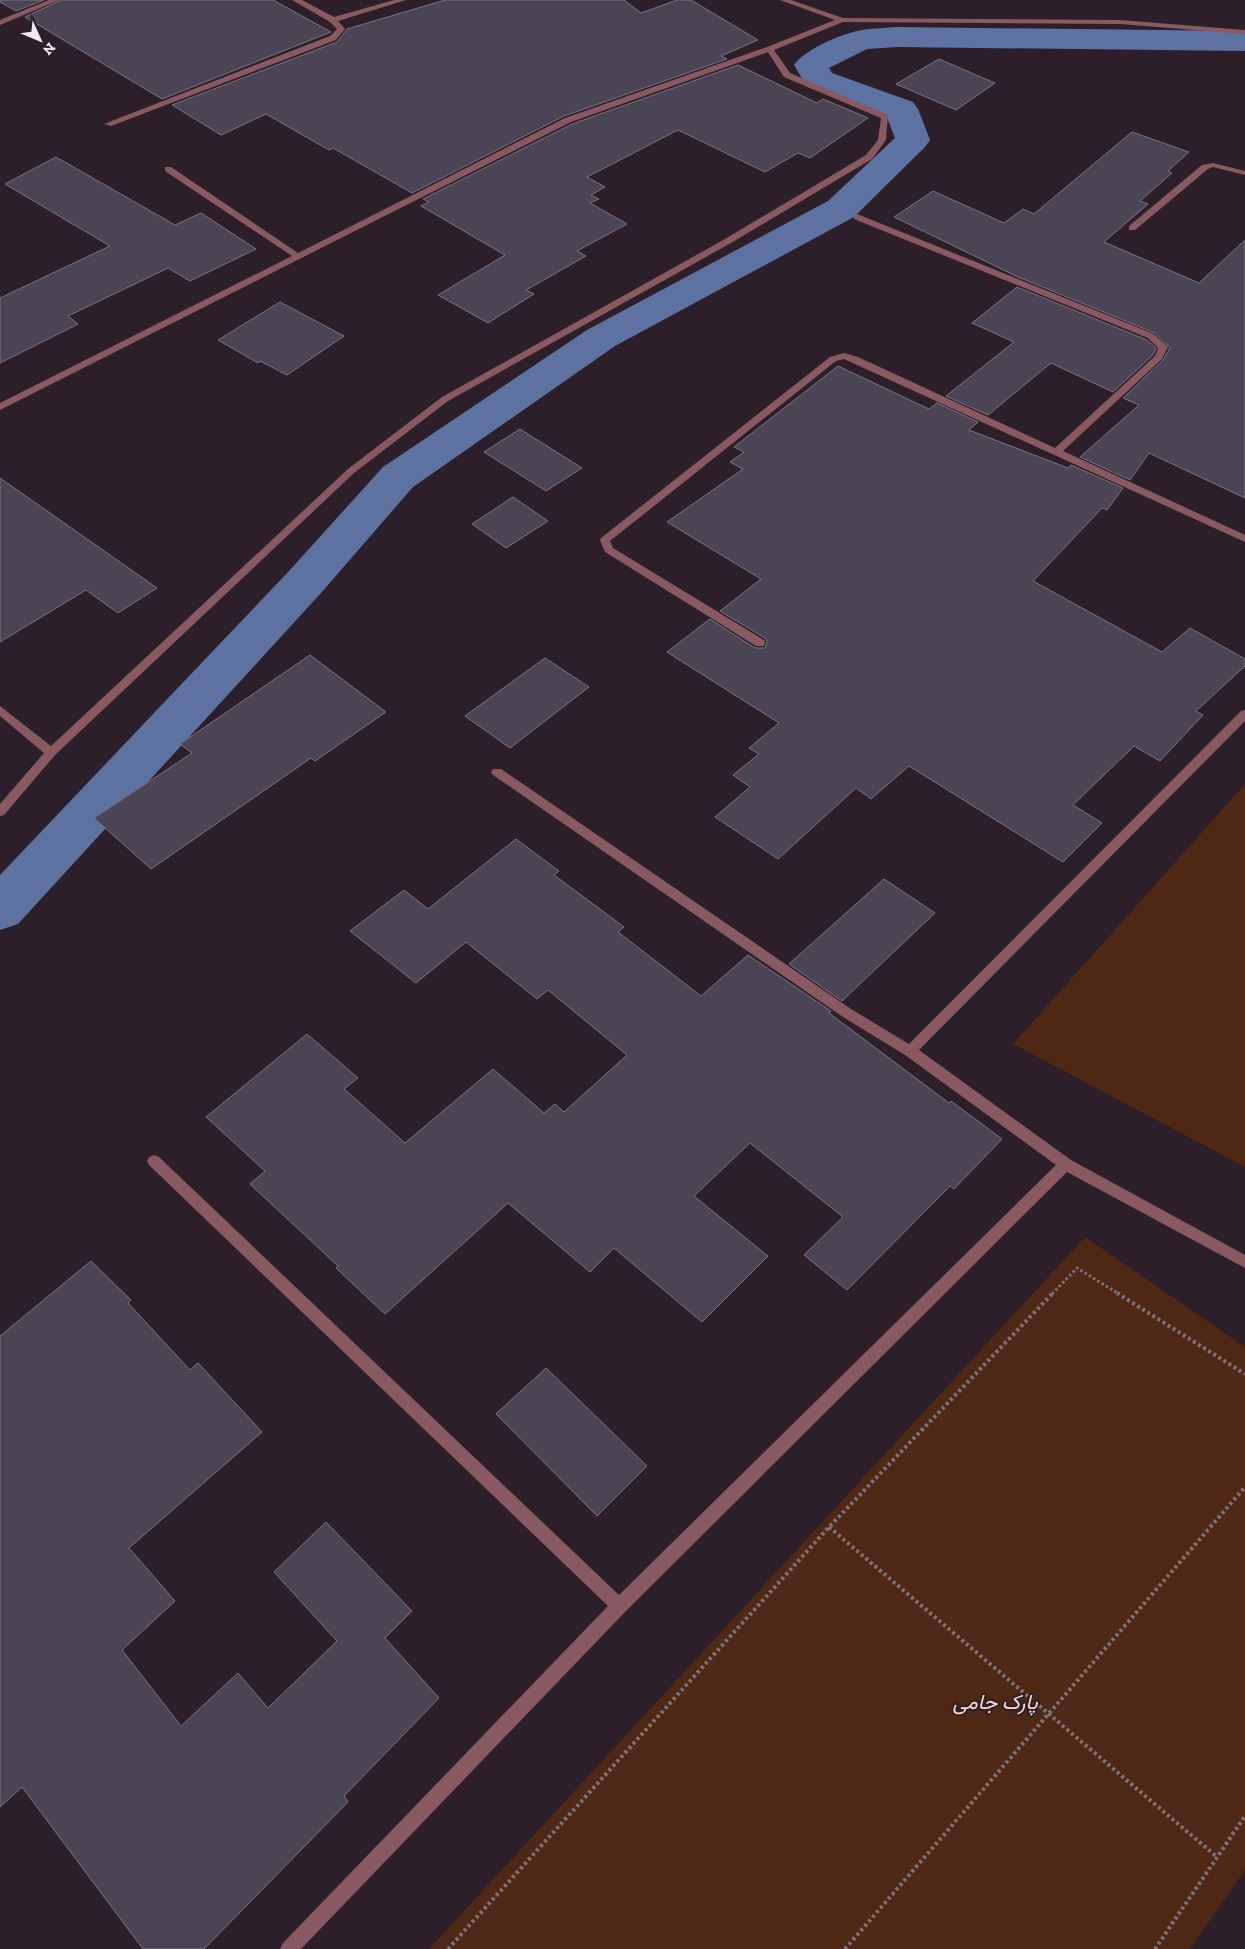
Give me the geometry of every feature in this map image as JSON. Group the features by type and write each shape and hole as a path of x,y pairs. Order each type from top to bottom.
{"street":[{"path":"0,23 55,0"},
{"path":"108,124 333,38 341,29 333,20 296,0"},
{"path":"333,20 402,0"},
{"path":"784,0 842,20 1120,22 1245,32"},
{"path":"0,407 568,120 770,49 842,20"},
{"path":"0,812 51,752 351,471 445,399 728,241 869,157 882,140 885,117 787,76 770,49"},
{"path":"1132,228 1205,167 1213,165 1245,173"},
{"path":"168,169 297,256"},
{"path":"857,217 1151,336 1163,347 1159,357 1055,453"},
{"path":"760,643 609,550 606,540 833,359 844,356 855,359 1055,453 1245,539"},
{"path":"0,710 51,752"},
{"path":"910,1051 1245,714"},
{"path":"497,772 848,1013 910,1051 1066,1164 1245,1262"},
{"path":"154,1161 619,1606"},
{"path":"289,1949 619,1606 1066,1164"}],"path":[{"path":"448,1949 829,1527 1077,1268 1245,1374"},
{"path":"845,1949 1245,1487"},
{"path":"829,1527 1217,1857"},
{"path":"1155,1949 1245,1816"}],"green space":[{"path":"1245,784 1245,1167 1013,1044"},
{"name":"پارک جامی","path":"1085,1237 1245,1347 1245,1870 1190,1949 429,1949"}],"building":[{"path":"0,0 44,0 16,11 0,2"},
{"path":"61,0 273,0 331,32 162,99 25,17"},
{"path":"445,0 624,0 641,13 677,0 691,0 758,40 721,56 727,59 564,116 412,193 333,148 329,150 266,114 221,135 172,105 337,42 347,29"},
{"path":"939,59 995,83 956,110 896,84"},
{"path":"738,65 817,103 823,99 868,118 810,158 798,153 765,172 678,130 587,177 605,187 591,195 599,199 590,203 627,224 577,251 586,256 526,290 534,294 488,323 438,295 505,255 421,206 429,202 423,199 572,124"},
{"path":"1132,132 1189,152 1168,171 1172,173 1140,201 1148,204 1104,242 1199,283 1245,240 1245,498 1149,453 1130,480 1080,457 1139,405 1123,398 1163,360 1170,348 1155,333 1018,277 894,217 933,191 1004,223 1023,209 1034,214"},
{"path":"56,157 175,225 201,213 256,249 190,281 168,268 68,316 78,324 0,363 0,298 110,246 5,184"},
{"path":"1017,287 1147,340 1156,348 1153,355 1113,392 1051,363 988,415 946,396 1014,342 972,323"},
{"path":"280,302 344,336 287,375 260,361 258,363 218,340"},
{"path":"838,366 929,409 937,403 978,422 969,430 1068,468 1071,465 1123,488 1107,510 1102,508 1033,581 1162,652 1190,628 1245,659 1245,666 1196,711 1203,715 1160,761 1134,746 1073,805 1102,823 1063,862 909,766 871,799 856,788 778,859 715,817 750,787 733,775 759,754 749,748 779,723 667,652 710,619 755,648 765,648 767,642 765,638 720,611 761,579 667,522 743,469 730,462 744,452 734,447"},
{"path":"520,429 582,468 546,491 484,452"},
{"path":"0,478 157,588 118,613 86,590 0,642"},
{"path":"513,497 548,521 506,548 472,524"},
{"path":"310,655 386,712 315,761 311,758 151,869 94,818 192,753 180,744"},
{"path":"545,658 589,687 510,748 465,716"},
{"path":"516,839 559,871 554,875 624,927 618,932 701,996 748,955 831,1011 829,1013 949,1103 951,1101 1002,1139 954,1189 950,1186 847,1290 804,1255 843,1217 750,1143 694,1196 768,1256 702,1322 614,1248 590,1272 508,1203 385,1314 336,1268 338,1266 250,1184 265,1171 206,1117 307,1034 358,1078 344,1089 405,1143 493,1069 544,1113 555,1104 564,1112 627,1055 548,990 537,999 466,942 416,983 350,931 404,890 428,909"},
{"path":"884,879 935,913 842,1001 789,964"},
{"path":"91,1261 131,1300 128,1303 190,1370 198,1363 262,1432 129,1548 175,1601 122,1650 181,1726 238,1673 268,1708 337,1641 274,1572 326,1522 412,1611 385,1638 439,1698 344,1796 348,1802 204,1949 143,1949 22,1787 0,1807 0,1336"},
{"path":"546,1368 647,1466 597,1516 496,1414"}],"waterway":[{"path":"0,909 305,582 398,477 601,338 841,209 913,140 901,109 819,80 811,65 835,51 861,40 897,37 1245,41"}]}
